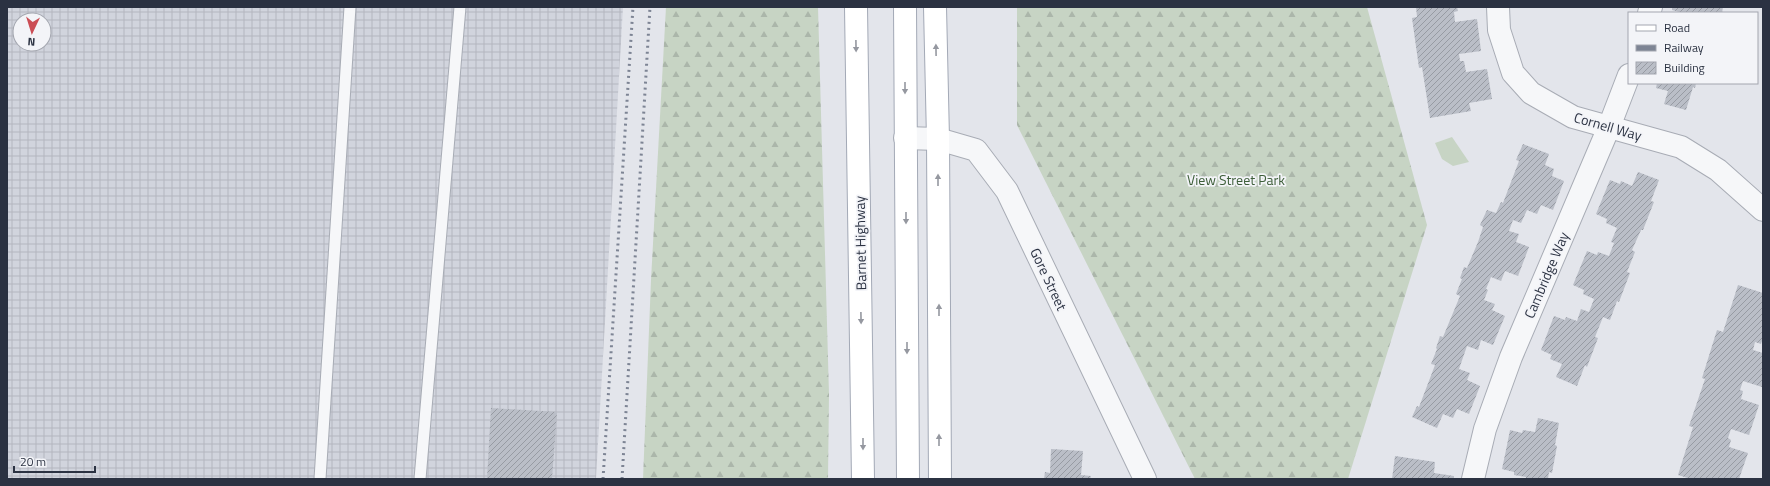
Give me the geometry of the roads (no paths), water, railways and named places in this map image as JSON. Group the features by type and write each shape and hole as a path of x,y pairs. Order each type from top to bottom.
{"main road":[{"name":"Barnet Highway","path":"856,7 864,479"},
{"path":"905,7 908,479"},
{"path":"935,7 938,139 940,479"}],"street":[{"name":"Cornell Way","path":"1498,7 1499,30 1513,73 1531,93 1574,117 1681,147 1718,170 1763,210"},
{"name":"Cambridge Way","path":"1473,479 1485,429 1511,357 1610,127 1628,78"},
{"name":"Gore Street","path":"905,138 938,139 976,150 1007,191 1145,479"}],"lane":[{"path":"320,479 350,7"},
{"path":"420,479 460,7"}],"railway":[{"path":"603,479 633,7"},
{"path":"622,479 650,7"}],"park label":[{"name":"View Street Park","path":"1236,179"}]}
